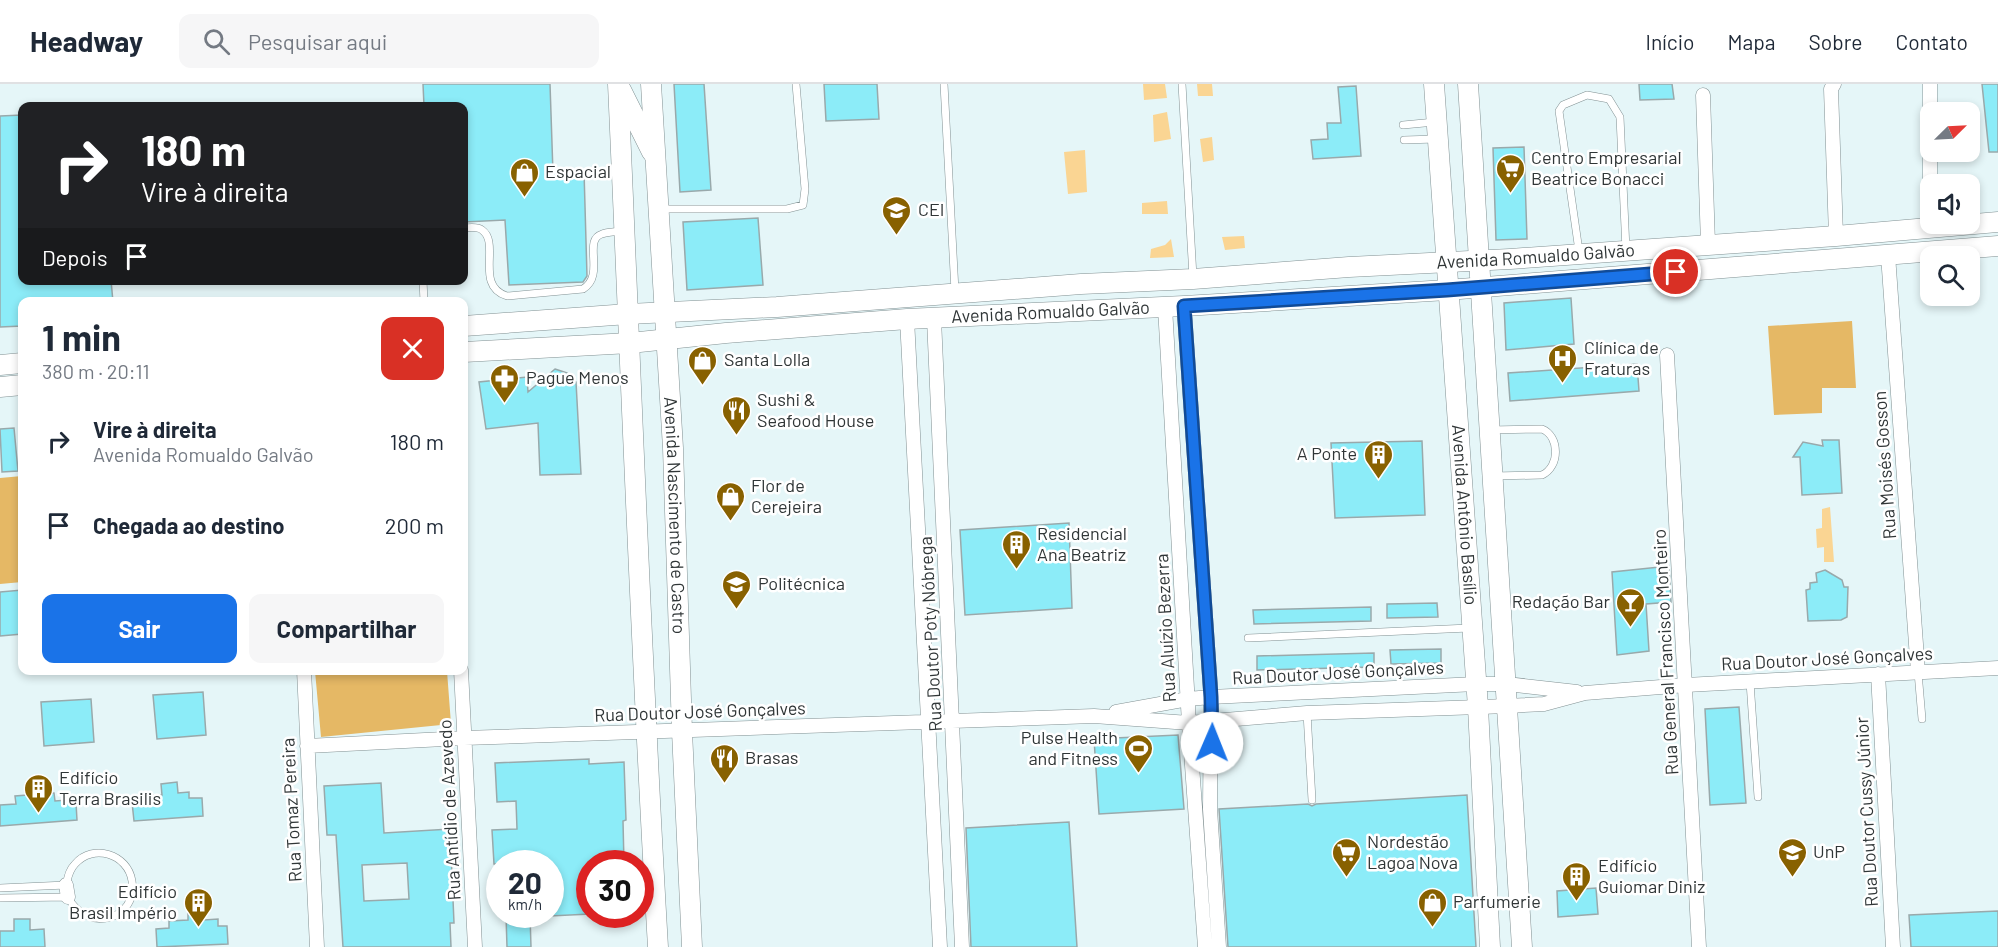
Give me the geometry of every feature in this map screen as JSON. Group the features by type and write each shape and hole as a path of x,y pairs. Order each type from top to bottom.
{"main road":[{"path":"618,84 656,160"},
{"name":"Avenida Nascimento de Castro","path":"618,84 645,733 658,947"},
{"name":"Avenida Nascimento de Castro","path":"651,84 668,339 692,947"},
{"name":"Avenida Antônio Basílio","path":"1434,84 1478,707 1490,947"},
{"name":"Avenida Antônio Basílio","path":"1468,84 1522,947"},
{"name":"Avenida Romualdo Galvão","path":"1980,223 1998,222"},
{"name":"Avenida Romualdo Galvão","path":"468,326 628,314 777,307 1081,284 1479,261 1836,236 1920,227"},
{"name":"Avenida Romualdo Galvão","path":"468,352 630,343 907,319 1174,307 1447,290 1998,246"},
{"path":"0,365 18,363"},
{"path":"0,387 18,385"},
{"path":"1460,459 1488,428"},
{"path":"1484,823 1517,879"}],"street":[{"path":"1834,84 1831,89 1836,236"},
{"path":"1930,84 1930,174"},
{"path":"1703,95 1708,244"},
{"name":"Rua Moisés Gosson","path":"1888,255 1918,672"},
{"name":"Rua Aluízio Bezerra","path":"1174,307 1211,697 1210,808 1205,844 1205,946"},
{"name":"Rua Aluízio Bezerra","path":"1174,307 1189,723 1219,945"},
{"name":"Rua Doutor Poty Nóbrega","path":"907,319 940,947"},
{"name":"Rua Doutor Poty Nóbrega","path":"934,319 962,947"},
{"name":"Rua General Francisco Monteiro","path":"1667,355 1699,947"},
{"name":"Rua Doutor José Gonçalves","path":"1094,716 1211,697 1476,684 1507,684 1585,693 1998,668"},
{"name":"Rua Doutor Cussy Júnior","path":"1878,674 1893,947"},
{"name":"Rua Tomaz Pereira","path":"304,675 317,947"},
{"name":"Rua Antídio de Azevedo","path":"461,675 475,947"},
{"name":"Rua Doutor José Gonçalves","path":"307,746 464,738 1094,716 1189,723 1307,713 1544,704 1585,693"},
{"path":"1269,694 1271,716"},
{"path":"935,831 958,831"}],"lane":[{"path":"659,209 787,209 802,205 805,189 796,84"},
{"path":"944,84 955,293"},
{"path":"1182,84 1193,279"},
{"path":"1579,254 1559,111 1563,105 1587,94 1609,99 1620,117 1626,250"},
{"path":"1403,125 1436,130"},
{"path":"1404,140 1436,130"},
{"path":"468,228 483,230 488,237 491,281 499,293 507,296 583,289 589,286 594,274 593,244 595,238 601,234 624,231"},
{"path":"1488,428 1542,429 1552,436 1554,442 1555,462 1548,472 1542,475 1492,476"},
{"path":"1248,638 1472,627"},
{"path":"1918,672 1922,719"},
{"path":"1750,682 1758,797"},
{"path":"1307,713 1312,800"},
{"path":"101,852 119,858 126,865 133,883 129,902 116,915 107,918 97,919 79,912 67,891 70,871 75,863 82,857 101,852"},
{"path":"0,888 67,891"},
{"path":"0,898 67,891"},
{"path":"1205,946 1219,945"}],"shaded area":[{"path":"1143,84 1165,84 1167,98 1144,100"},
{"path":"1197,84 1212,84 1213,96 1198,96"},
{"path":"1167,112 1171,139 1154,142 1153,115"},
{"path":"1212,137 1214,160 1203,162 1200,139"},
{"path":"1085,150 1087,192 1068,194 1064,152"},
{"path":"1167,201 1168,214 1142,214 1142,203"},
{"path":"1244,236 1245,248 1225,250 1222,237"},
{"path":"1171,239 1174,257 1150,258 1151,249 1165,245"},
{"path":"1852,321 1856,388 1822,388 1822,413 1774,415 1768,326"},
{"path":"18,476 18,582 0,584 0,478"},
{"path":"1830,507 1834,562 1824,562 1824,547 1817,548 1816,529 1822,528 1822,509"},
{"path":"315,675 447,675 451,724 321,737"}],"building":[{"name":"Espacial","path":"423,84 550,84 553,173 584,171 587,276 583,282 509,285 505,220 468,222 468,102 424,102"},
{"path":"674,84 704,84 711,190 680,192"},
{"path":"824,84 877,84 879,119 826,121"},
{"path":"1639,84 1672,84 1674,99 1640,100"},
{"path":"1982,84 1998,84 1998,152 1989,152"},
{"path":"1356,86 1361,156 1313,159 1311,140 1328,139 1327,123 1341,123 1338,87"},
{"path":"18,115 18,285 111,285 113,297 18,297 18,326 0,327 0,116"},
{"name":"Centro Empresarial Beatrice Bonacci","path":"1524,147 1527,239 1496,240 1493,148"},
{"path":"758,218 763,285 687,290 683,222"},
{"path":"1571,298 1574,344 1506,350 1504,303"},
{"path":"1637,364 1639,391 1510,401 1508,373"},
{"path":"555,369 567,373 576,382 581,474 540,475 538,423 486,429 479,382 527,377 528,392"},
{"path":"14,428 18,471 2,472 0,429"},
{"path":"1822,440 1839,440 1842,493 1802,495 1800,457 1793,457 1803,442 1823,446"},
{"name":"A Ponte","path":"1422,441 1425,515 1335,518 1331,443"},
{"name":"Residencial Ana Beatriz","path":"1069,523 1072,608 965,615 960,530"},
{"name":"Redação Bar","path":"1669,566 1671,602 1646,604 1649,651 1617,655 1612,572"},
{"path":"1825,570 1842,580 1844,587 1848,587 1847,617 1841,620 1808,621 1806,590 1810,589 1810,583 1817,582 1816,573"},
{"path":"18,590 18,634 0,636 0,592"},
{"path":"1437,603 1438,617 1387,618 1387,604"},
{"path":"1371,607 1371,621 1254,624 1253,610"},
{"path":"1441,649 1441,663 1391,664 1390,650"},
{"path":"1374,653 1374,667 1257,670 1257,656"},
{"path":"203,692 206,735 157,739 153,695"},
{"path":"91,699 94,742 44,746 41,702"},
{"path":"1739,707 1746,803 1710,805 1705,709"},
{"name":"Pulse Health and Fitness","path":"1178,735 1184,809 1099,814 1094,739"},
{"path":"589,759 589,764 624,762 626,820 623,821 624,850 576,850 576,915 564,915 564,850 493,850 492,830 517,829 516,801 497,802 495,763"},
{"path":"177,782 178,793 189,792 189,798 202,798 203,816 134,821 132,802 149,801 148,795 162,795 161,784"},
{"path":"381,783 384,833 450,829 454,923 450,923 451,947 343,947 336,835 327,835 324,786","holes":["407,863 409,899 364,901 362,865"]},
{"name":"Edifício Terra Brasilis","path":"54,793 55,801 68,800 69,804 76,803 77,820 0,826 0,805 16,804 15,796"},
{"name":"Nordestão Lagoa Nova","path":"1467,795 1476,947 1228,947 1219,809 1308,804 1312,806"},
{"path":"1069,822 1077,947 971,947 966,828"},
{"name":"Edifício Guiomar Diniz","path":"1596,888 1598,914 1558,917 1557,891"},
{"name":"Edifício Brasil Império","path":"204,908 204,920 218,919 218,926 227,926 228,944 157,947 156,929 169,928 169,921 188,920 188,909"},
{"path":"1998,911 1998,947 1911,947 1909,915"},
{"path":"14,919 30,919 30,930 44,929 45,947 0,947 0,931 14,931"},
{"path":"506,928 530,928 531,947 507,947"}],"place":[{"name":"Centro Empresarial Beatrice Bonacci","path":"1510,194"},
{"name":"Espacial","path":"524,198"},
{"name":"CEI","path":"897,236"},
{"name":"Clínica de Fraturas","path":"1563,384"},
{"name":"Santa Lolla","path":"703,386"},
{"name":"Pague Menos","path":"505,404"},
{"name":"Sushi & Seafood House","path":"736,436"},
{"name":"A Ponte","path":"1378,480"},
{"name":"Flor de Cerejeira","path":"730,522"},
{"name":"Residencial Ana Beatriz","path":"1016,570"},
{"name":"Politécnica","path":"737,610"},
{"name":"Redação Bar","path":"1631,628"},
{"name":"Pulse Health and Fitness","path":"1139,774"},
{"name":"Brasas","path":"724,784"},
{"name":"Edifício Terra Brasilis","path":"38,814"},
{"name":"Nordestão Lagoa Nova","path":"1346,878"},
{"name":"UnP","path":"1792,878"},
{"name":"Edifício Guiomar Diniz","path":"1577,902"},
{"name":"Edifício Brasil Império","path":"198,928"},
{"name":"Parfumerie","path":"1432,928"}],"route":[{"path":"1212,743 1211,697 1184,306 1447,290 1676,272"}]}
